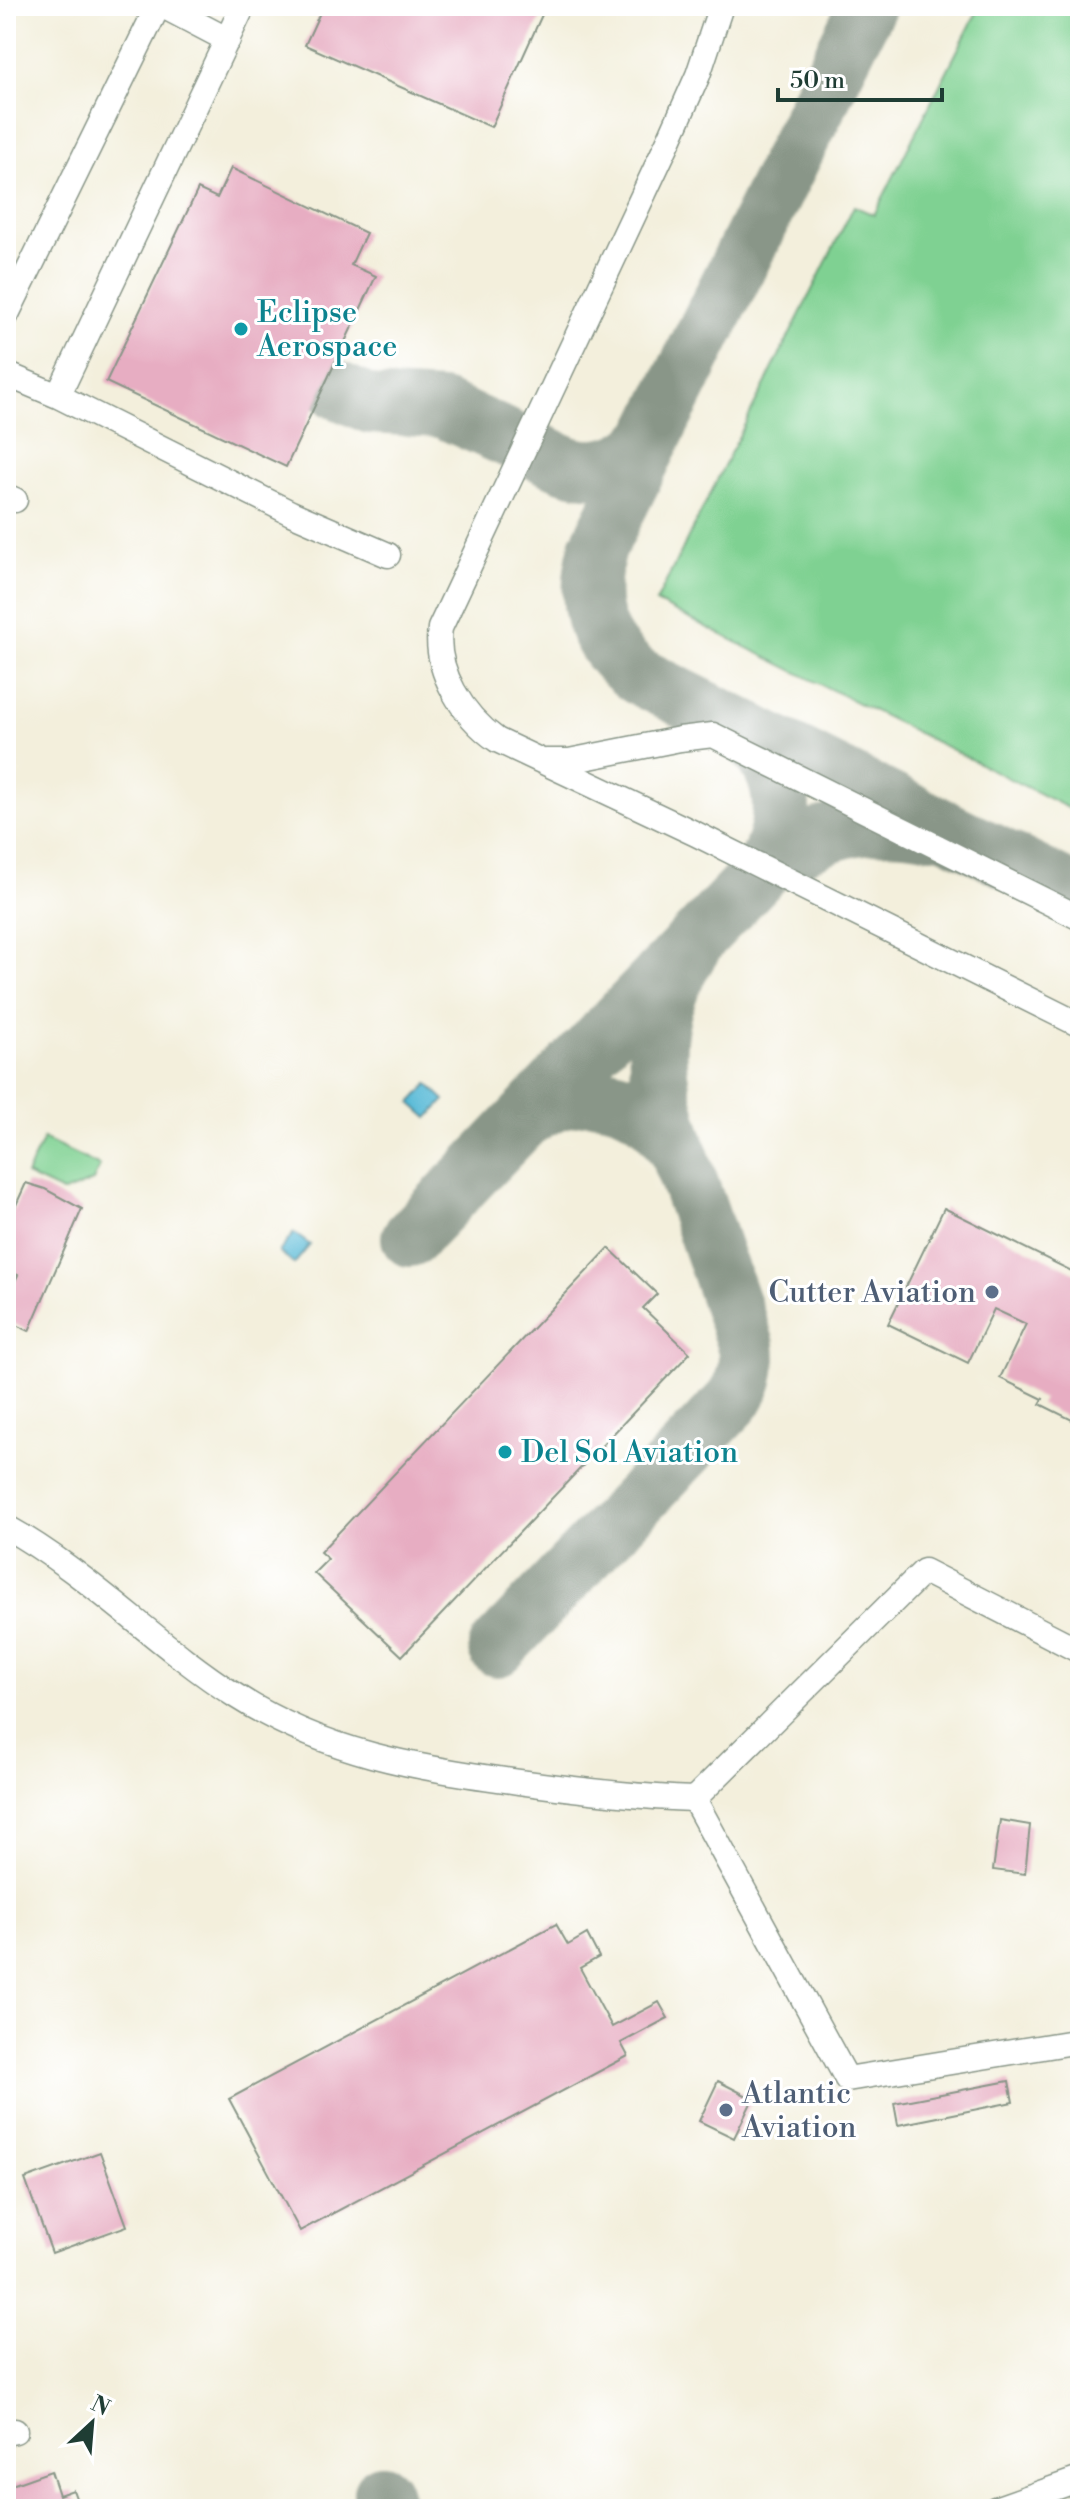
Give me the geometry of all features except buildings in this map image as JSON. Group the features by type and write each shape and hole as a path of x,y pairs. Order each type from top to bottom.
{"street":[{"path":"6,316 160,6 228,40"},
{"path":"58,396 243,6"},
{"path":"721,6 698,75 670,138 440,628 441,660 453,691 482,729 510,747 696,834 1080,1025"},
{"path":"6,374 58,396 291,513 388,555"},
{"path":"536,759 554,763 569,761 713,735 1080,918"},
{"path":"8,1534 70,1570 191,1665 238,1697 309,1735 390,1762 630,1797 694,1799 924,1571 1080,1651"},
{"path":"694,1799 847,2079 1080,2041"},
{"path":"995,2509 1080,2479"}],"green space":[{"path":"980,6 1016,6 1030,13 1045,6 1080,6 1080,814 656,602 854,206 874,215"},
{"path":"43,1139 100,1166 93,1181 64,1193 26,1175"}],"water":[{"path":"428,1084 445,1100 428,1118 411,1103"},
{"path":"294,1233 310,1245 294,1264 279,1252"}],"taxiway":[{"path":"867,6 598,548 591,586 595,620 610,649 638,676 1080,896"},
{"path":"337,390 371,405 442,409 579,467 602,468 624,461 653,437"},
{"path":"739,729 767,759 780,793 779,829 765,868"},
{"path":"410,1238 765,868 803,844 844,830 886,824 931,829"},
{"path":"497,1648 733,1401 745,1375 746,1346 670,1127 658,1064 659,1034 665,1003 678,970 700,936"},
{"path":"528,1117 570,1098 591,1095 612,1098 649,1116 678,1152"},
{"path":"382,2493 387,2509"}],"place":[{"name":"Eclipse Aerospace","path":"241,329"},
{"name":"Cutter Aviation","path":"992,1292"},
{"name":"Del Sol Aviation","path":"505,1452"},
{"name":"Atlantic Aviation","path":"726,2110"}]}
